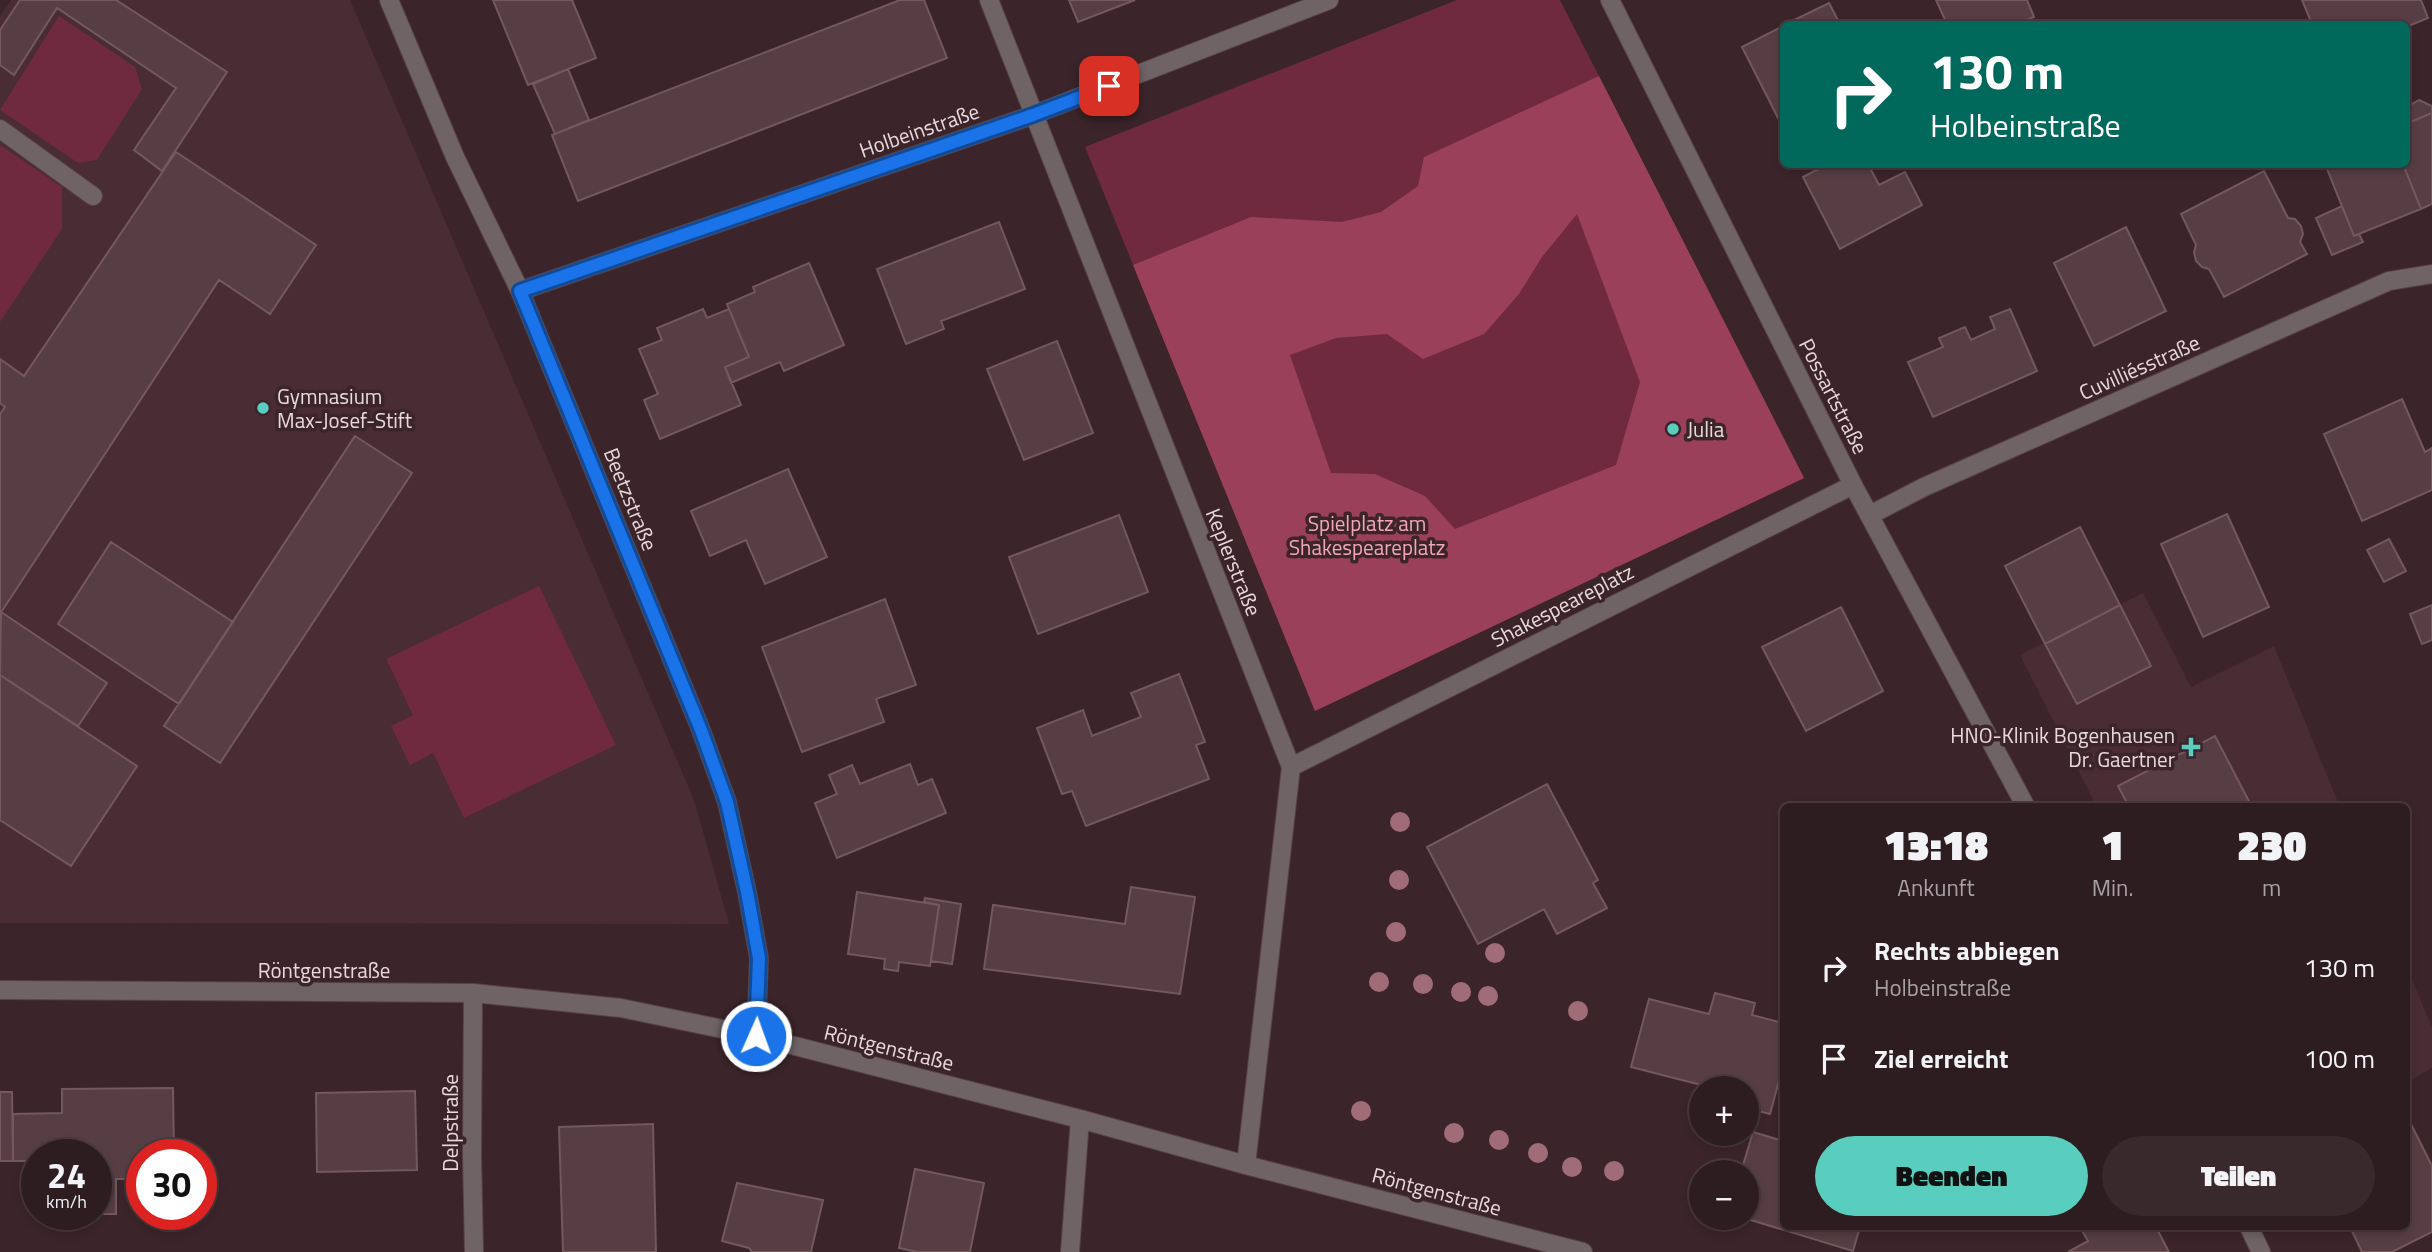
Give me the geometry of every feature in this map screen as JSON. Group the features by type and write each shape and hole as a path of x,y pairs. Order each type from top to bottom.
{"street":[{"name":"Beetzstraße","path":"389,0 455,156 520,291 701,730 727,802 759,958 756,1036"},
{"name":"Keplerstraße","path":"989,0 1291,767 1246,1165"},
{"name":"Holbeinstraße","path":"520,291 1033,115 1329,0"},
{"name":"Possartstraße","path":"1612,1 1853,485 2024,803"},
{"path":"0,129 93,196"},
{"name":"Cuvilliésstraße","path":"1870,514 1924,487 2389,281 2432,274"},
{"name":"Shakespeareplatz","path":"1291,767 1853,485"},
{"name":"Röntgenstraße","path":"0,990 473,993 621,1008 756,1036 1583,1252"},
{"name":"Delpstraße","path":"473,993 474,1252"},
{"path":"1070,1252 1080,1119"},
{"path":"2250,1230 2261,1252"}],"shaded area":[{"name":"Gymnasium Max-Josef-Stift","path":"11,0 350,0 694,800 729,924 0,923 0,16"},
{"name":"HNO-Klinik Bogenhausen Dr. Gaertner","path":"2143,593 2191,687 2274,646 2338,803 2095,803 2020,655"},
{"path":"2410,975 2432,1027 2432,1068 2410,1081"}],"green space":[{"name":"Spielplatz am Shakespeareplatz","path":"1457,0 1560,0 1804,478 1315,711 1085,147"},
{"path":"59,16 135,67 142,89 97,160 78,163 0,110"},
{"name":"Spielplatz am Shakespeareplatz","path":"1599,76 1804,478 1315,711 1133,265 1251,217 1342,222 1381,212 1418,186 1424,157","holes":["1577,214 1640,382 1616,465 1455,529 1425,496 1375,474 1331,473 1290,355 1336,338 1387,334 1423,359 1484,334 1519,294 1542,257"]},
{"path":"0,145 62,187 62,229 0,322"},
{"path":"539,586 616,745 464,818 433,753 410,765 391,726 413,715 386,659"}],"building":[{"path":"20,0 116,0 227,72 162,171 134,150 176,88 57,8 14,75 0,65 0,30"},
{"path":"493,0 572,0 596,58 528,85"},
{"path":"900,0 924,0 947,58 578,201 552,135"},
{"path":"1069,0 1135,0 1078,22"},
{"path":"1936,0 2027,0 2034,17 2024,21 1946,21"},
{"path":"2302,0 2421,0 2428,18 2410,25 2410,21 2311,21"},
{"path":"1829,3 1838,21 1792,21"},
{"path":"1780,28 1778,118 1742,47"},
{"path":"568,69 589,120 555,134 533,84"},
{"path":"2419,100 2432,106 2432,113 2410,122 2412,104"},
{"path":"2432,113 2432,204 2421,209 2405,168 2410,168 2410,122"},
{"path":"176,152 316,245 270,314 219,280 0,614 0,414 5,407 0,403 0,359 24,376"},
{"path":"1820,168 1870,168 1879,185 1905,172 1922,205 1840,249 1803,177"},
{"path":"2327,168 2405,168 2421,209 2354,236"},
{"path":"2264,171 2288,218 2295,219 2301,226 2303,234 2300,242 2307,254 2224,297 2209,269 2196,261 2196,245 2181,214"},
{"path":"2342,206 2354,236 2359,234 2363,242 2332,255 2316,218"},
{"path":"999,222 1025,289 941,321 944,329 906,344 877,269"},
{"path":"2126,227 2166,311 2094,346 2054,263"},
{"path":"809,263 844,345 784,371 780,362 731,383 725,367 749,357 727,304 755,292 753,287"},
{"path":"703,309 707,318 729,309 749,357 725,367 741,405 660,439 644,400 658,394 639,349 662,340 657,328"},
{"path":"2010,309 2037,371 1933,417 1908,362 1943,347 1939,338 1965,327 1971,340 1995,329 1990,317"},
{"path":"1057,341 1093,433 1024,460 987,369"},
{"path":"2402,399 2425,452 2432,448 2432,490 2362,521 2324,434"},
{"path":"355,436 412,473 220,763 164,726"},
{"path":"788,469 827,557 765,584 746,540 710,556 691,511"},
{"path":"2227,514 2269,607 2203,637 2161,544"},
{"path":"1119,515 1148,592 1038,634 1009,557"},
{"path":"2080,527 2120,605 2045,644 2005,566"},
{"path":"2389,539 2406,571 2384,582 2367,550"},
{"path":"111,542 233,622 179,704 58,624"},
{"path":"885,599 916,685 876,699 884,722 802,752 762,647"},
{"path":"2120,605 2151,666 2077,704 2045,644"},
{"path":"2432,605 2432,640 2422,644 2410,614"},
{"path":"1841,607 1883,691 1806,731 1762,647"},
{"path":"1,612 107,683 78,726 0,675"},
{"path":"1179,674 1205,742 1196,745 1209,779 1086,826 1072,791 1062,794 1037,728 1083,710 1092,736 1141,717 1131,693"},
{"path":"0,675 137,766 71,866 0,820"},
{"path":"2215,736 2250,803 2127,803 2118,786"},
{"path":"910,764 918,785 932,779 946,813 837,858 815,803 837,794 829,775 852,765 860,784"},
{"path":"1547,784 1598,880 1593,883 1607,908 1557,934 1544,909 1478,944 1427,847"},
{"path":"1131,887 1195,897 1180,994 984,969 993,905 1125,924"},
{"path":"857,892 939,905 930,966 899,962 898,971 884,969 885,959 848,954"},
{"path":"925,898 961,904 952,964 931,961 939,905 924,902"},
{"path":"1715,993 1755,1003 1752,1015 1780,1022 1780,1077 1770,1114 1759,1111 1759,1076 1689,1076 1689,1082 1631,1067 1649,999 1709,1014"},
{"path":"173,1088 174,1139 126,1139 126,1179 116,1179 116,1214 112,1214 112,1139 21,1139 21,1161 13,1161 13,1114 62,1113 62,1089"},
{"path":"415,1091 417,1170 317,1172 316,1093"},
{"path":"0,1092 12,1092 13,1161 0,1161"},
{"path":"2410,1122 2432,1166 2432,1232 2392,1252 2362,1252 2351,1230 2410,1230"},
{"path":"653,1124 656,1252 563,1252 559,1127"},
{"path":"1759,1134 1780,1140 1780,1229 1759,1223 1759,1160 1745,1160 1749,1146 1759,1146"},
{"path":"915,1169 984,1183 970,1252 917,1252 899,1248"},
{"path":"737,1183 823,1200 811,1252 752,1252 749,1248 722,1241"},
{"path":"1784,1230 1859,1230 1853,1251"},
{"path":"2082,1230 2158,1230 2169,1252 2068,1252 2088,1241"}],"place":[{"name":"Gymnasium Max-Josef-Stift","path":"263,408"},
{"name":"Julia","path":"1673,429"},
{"name":"HNO-Klinik Bogenhausen Dr. Gaertner","path":"2191,747"}],"route":[{"path":"756,1036 759,958 727,802 701,730 520,291 1033,115 1109,86"}]}
